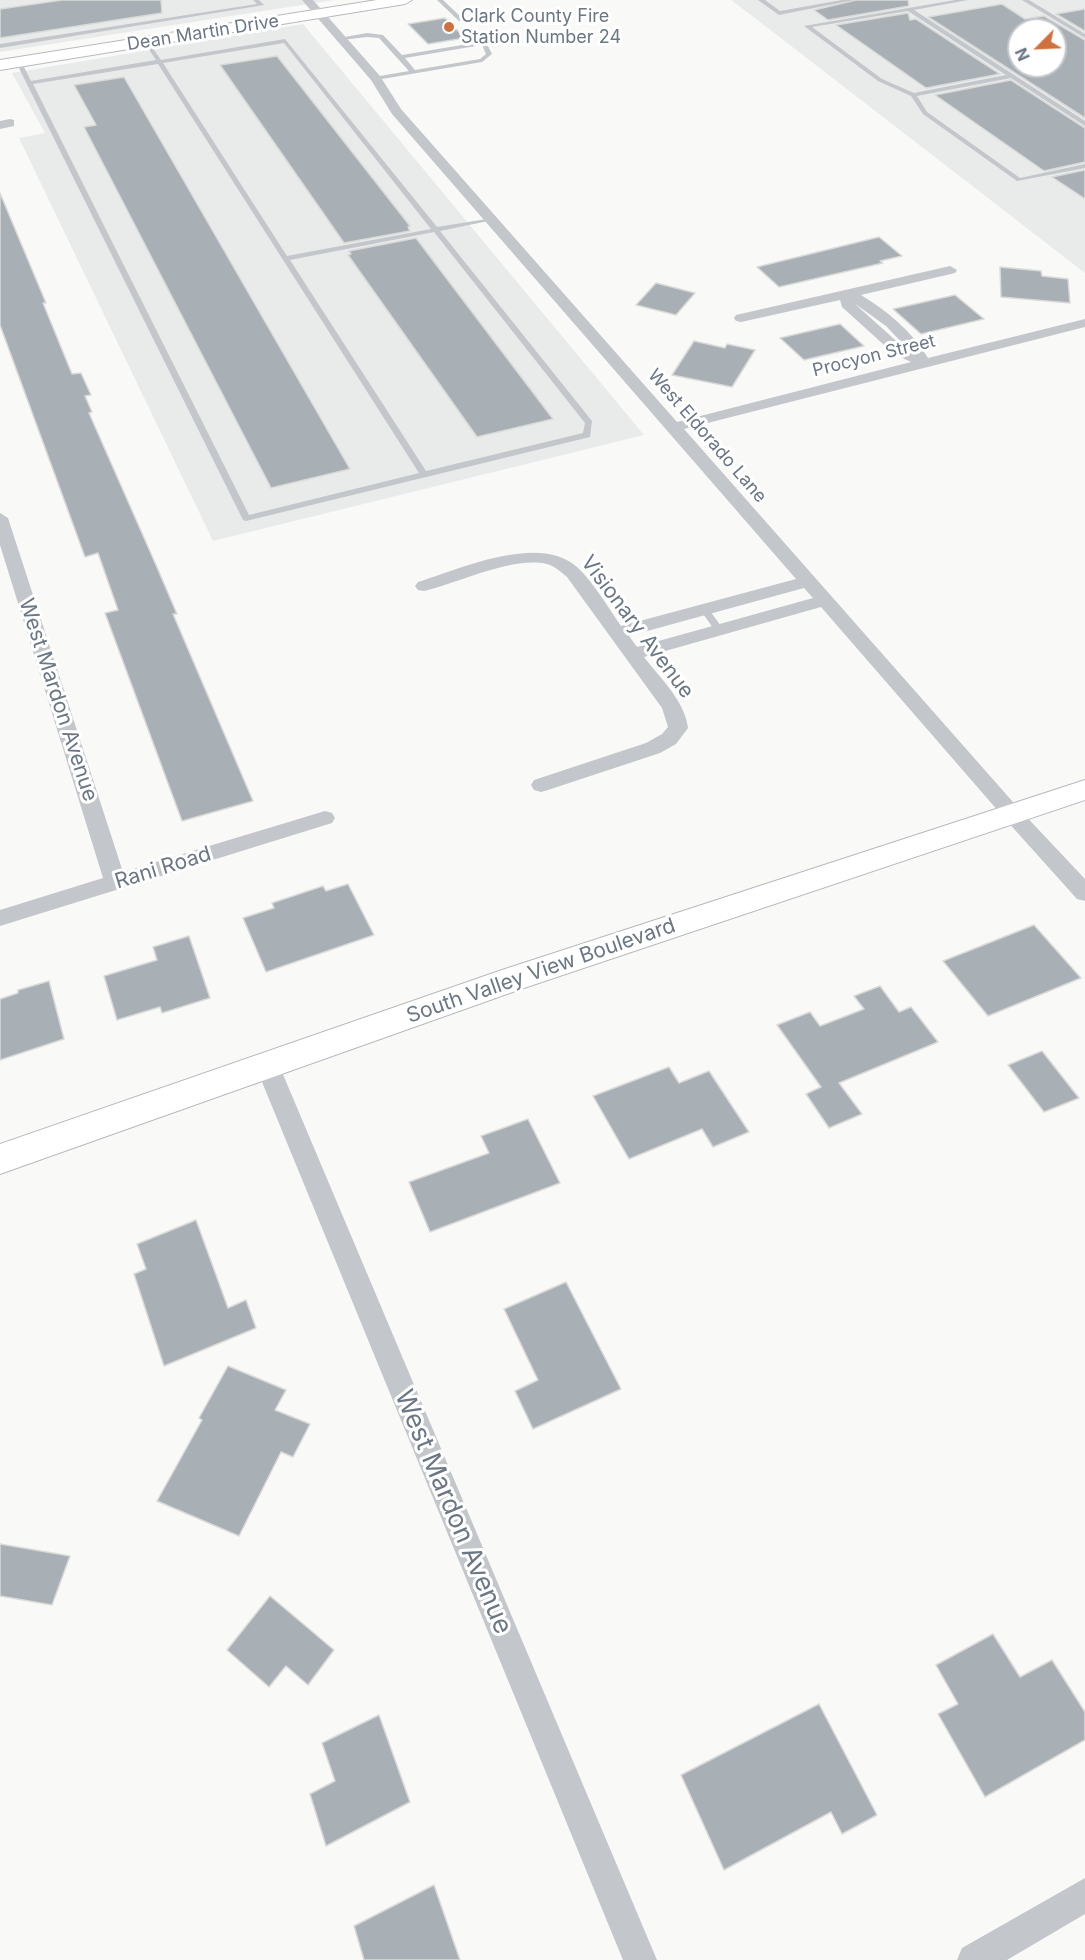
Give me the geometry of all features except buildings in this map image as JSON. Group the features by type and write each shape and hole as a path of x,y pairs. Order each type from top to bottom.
{"main road":[{"name":"Dean Martin Drive","path":"0,65 405,0"},
{"name":"South Valley View Boulevard","path":"0,1158 524,976 1085,790"}],"street":[{"name":"West Eldorado Lane","path":"307,0 376,78 396,111 1013,815 1085,893"},
{"path":"741,318 950,270"},
{"path":"847,293 847,304 899,351 924,363"},
{"name":"Procyon Street","path":"674,427 1085,323"},
{"name":"West Mardon Avenue","path":"0,518 115,882"},
{"name":"Visionary Avenue","path":"424,586 525,558 551,559 563,565 573,573 677,718 678,728 669,739 653,748 541,785"},
{"path":"617,633 808,581"},
{"path":"632,654 825,600"},
{"name":"Rani Road","path":"0,918 325,818"},
{"name":"West Mardon Avenue","path":"267,1065 640,1960"},
{"path":"974,1960 1085,1895"}],"lane":[{"path":"0,46 261,5 256,0"},
{"path":"440,0 461,20"},
{"path":"761,0 779,13 851,0"},
{"path":"965,0 807,26 880,80 913,95 925,113 1019,180 1085,166"},
{"path":"1025,0 1085,36"},
{"path":"909,9 1007,73"},
{"path":"146,23 160,62 424,474"},
{"path":"376,78 482,60 489,54 484,43 476,35"},
{"path":"342,38 381,36 413,71"},
{"path":"19,62 29,83 246,519 587,435 589,423 285,41 29,83"},
{"path":"401,57 484,43"},
{"path":"913,95 1007,77"},
{"path":"1015,78 1085,124"},
{"path":"285,259 491,219"},
{"path":"704,609 719,630"}],"shaded area":[{"path":"0,0 334,0 0,52"},
{"path":"731,0 1085,0 1085,273"},
{"path":"303,24 644,435 213,541 19,138 45,133 12,73"}],"place":[{"name":"Clark County Fire Station Number 24","path":"449,27"}]}
